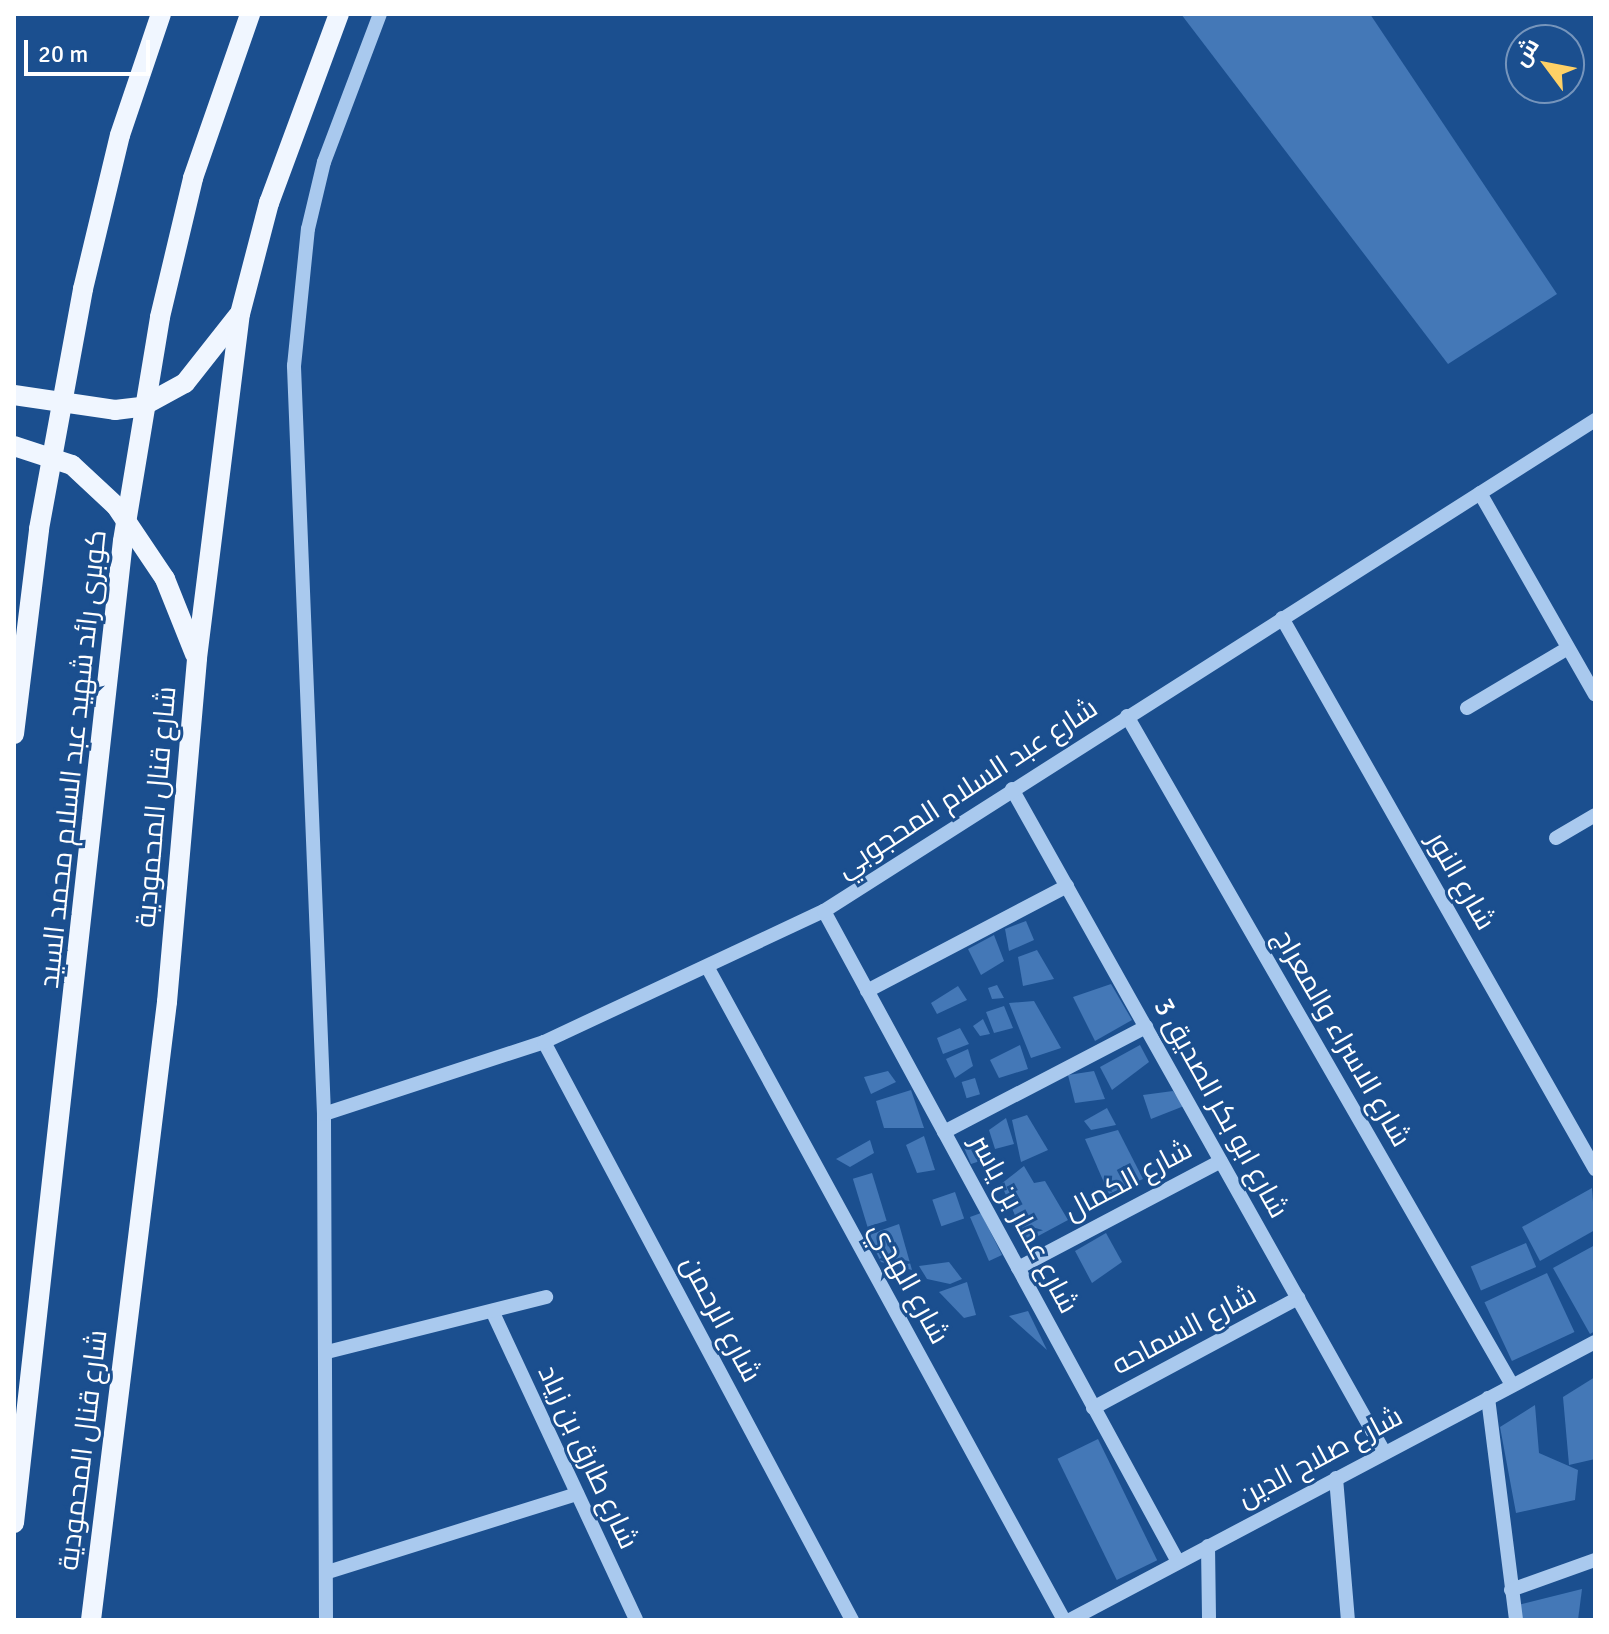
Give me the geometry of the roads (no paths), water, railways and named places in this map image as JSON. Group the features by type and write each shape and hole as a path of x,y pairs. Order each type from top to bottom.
{"main road":[{"name":"كوبرى رائد شهيد عبد السلام محمد السيد","path":"14,734 39,529 83,289 120,135 161,14"},
{"name":"كوبرى رائد شهيد عبد السلام محمد السيد","path":"14,1523 123,541 163,302 193,178 250,14"},
{"name":"شارع قنال المحمودية","path":"91,1620 167,1002 197,658 240,314 274,190 339,14"},
{"path":"14,395 115,410 141,407 185,383 240,314"},
{"path":"14,446 72,465 116,506 165,579 197,658"}],"street":[{"path":"326,1620 331,1571 324,1114 294,366 324,162 380,14"},
{"name":"شارع عبد السلام المحجوبي","path":"324,1114 544,1042 709,970 824,911 1595,420"},
{"path":"1480,493 1595,695"},
{"name":"شارع النور","path":"1282,618 1595,1169"},
{"path":"1467,708 1568,648"},
{"name":"شارع الاسراء والمعراج","path":"1127,716 1512,1385"},
{"name":"شارع ابو بكر الصديق 3","path":"1012,789 1384,1452"},
{"path":"1556,838 1595,815"},
{"path":"867,991 1067,886"},
{"name":"شارع عمار بن ياسر","path":"824,911 1178,1562"},
{"name":"شارع الهدي","path":"709,970 1064,1620"},
{"path":"944,1132 1146,1027"},
{"name":"شارع الرحمن","path":"544,1042 852,1620"},
{"name":"شارع الكمال","path":"1018,1268 1221,1161"},
{"path":"327,1352 494,1315 546,1297"},
{"name":"شارع السماحه","path":"1093,1408 1298,1298"},
{"name":"شارع طارق بن زياد","path":"494,1315 636,1620"},
{"name":"شارع صلاح الدين","path":"1070,1620 1595,1342"},
{"path":"1488,1398 1516,1620"},
{"path":"1336,1478 1348,1620"},
{"path":"331,1571 577,1494"},
{"path":"1208,1546 1209,1620"},
{"path":"1511,1590 1595,1560"}]}
